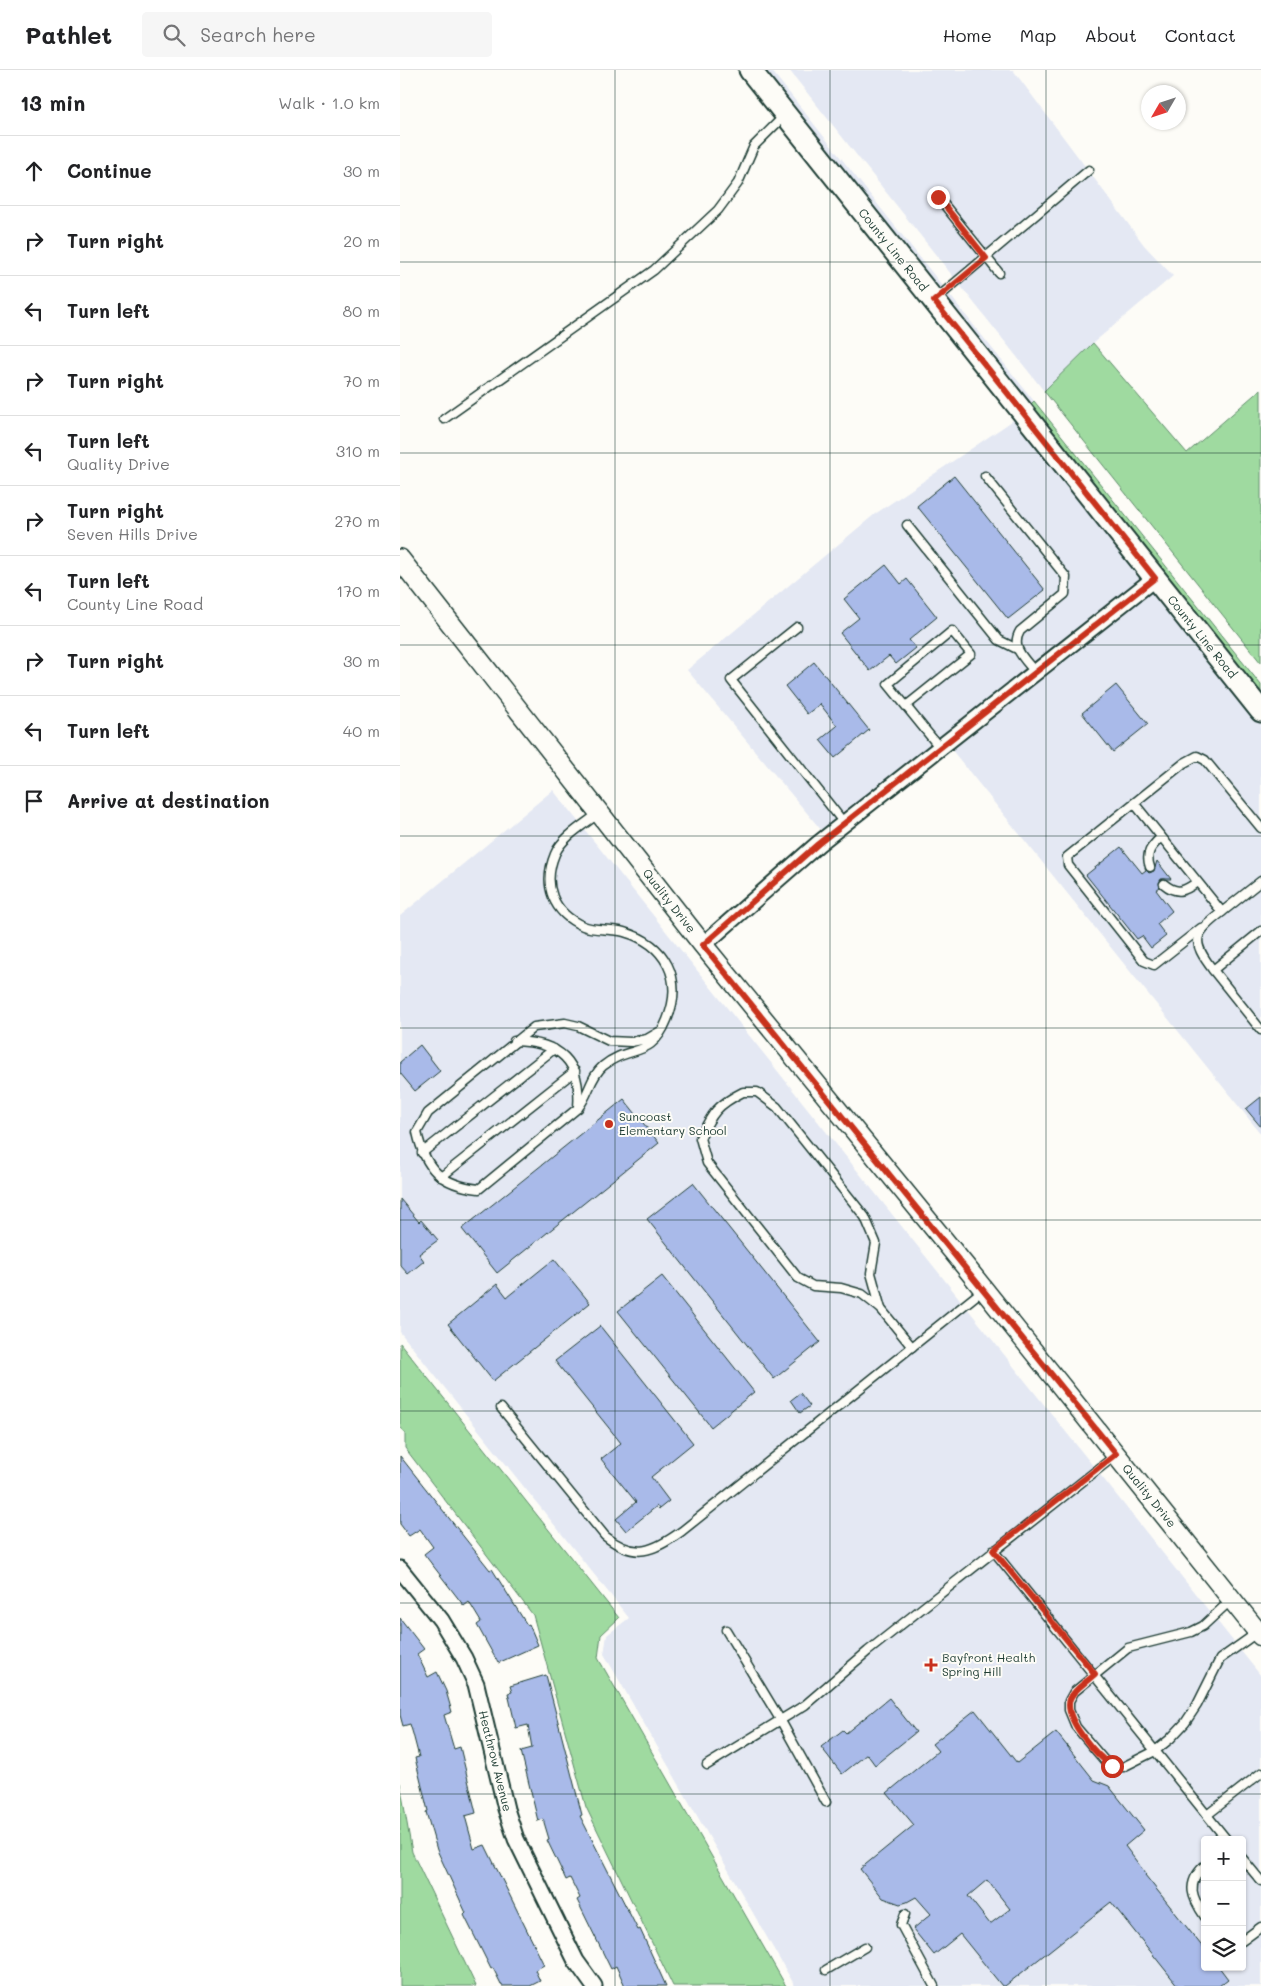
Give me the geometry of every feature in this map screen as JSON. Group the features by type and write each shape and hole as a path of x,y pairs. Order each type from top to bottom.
{"main road":[{"name":"County Line Road","path":"750,70 1261,711"}],"street":[{"name":"Quality Drive","path":"400,559 703,945 984,1290 1259,1634"},
{"path":"703,945 844,824 1155,578"},
{"name":"Heathrow Avenue","path":"400,1569 441,1620 464,1658 476,1684 506,1809 516,1839 576,1961 594,1986"},
{"name":"Heathrow Avenue","path":"576,1961 576,1974 580,1986"}],"lane":[{"path":"444,419 654,270 718,210 738,183 754,146 786,115"},
{"path":"934,301 1089,170"},
{"path":"938,197 999,274"},
{"path":"986,476 1066,577 1065,594 1020,631 1016,638 1017,650"},
{"path":"907,525 999,640 1017,650 1035,672"},
{"path":"797,627 731,680 844,824"},
{"path":"906,706 971,654 952,631 888,684 940,748"},
{"path":"1261,828 1205,760 1198,756 1184,763 1067,856 1068,865 1144,962 1154,964 1261,881"},
{"path":"1134,803 1222,912"},
{"path":"600,812 567,839 555,854 550,881 554,903 564,916 585,928 624,932 660,951 668,962 674,985 670,1012 655,1042 647,1048 618,1055 601,1068 591,1083 586,1098 578,1108 479,1189 460,1187 441,1176 422,1153 417,1132 428,1112 534,1026 550,1024 578,1026 609,1041 631,1042 648,1038 659,1032"},
{"path":"1150,867 1147,855 1150,848 1161,837"},
{"path":"1164,884 1170,889 1180,892 1187,890 1197,882"},
{"path":"1201,928 1197,938 1202,955 1261,1030"},
{"path":"1213,970 1261,931"},
{"path":"514,1041 539,1043 554,1049 568,1060 575,1071 580,1086 578,1108"},
{"path":"422,1153 554,1049"},
{"path":"441,1176 575,1071"},
{"path":"881,1309 871,1273 876,1243 865,1217 767,1098 757,1092 742,1092 725,1101 712,1114 700,1138 707,1163 798,1278 813,1286 841,1288 862,1294 881,1309 912,1347"},
{"path":"501,1408 605,1536 619,1547 635,1551 648,1551 663,1545 682,1531 984,1290"},
{"path":"707,1765 781,1721 824,1690 868,1650 1116,1454"},
{"path":"993,1550 1225,1836"},
{"path":"1232,1599 1204,1626 1163,1641 1128,1648 1074,1692 1069,1701 1072,1719 1082,1734 1104,1760 1112,1766 1123,1767 1155,1751 1185,1723 1220,1660 1259,1634"},
{"path":"726,1630 781,1721 826,1802"},
{"path":"1207,1815 1261,1773"},
{"path":"1246,1863 1261,1881"},
{"path":"1201,1870 1194,1879 1191,1889 1193,1900 1201,1911"},
{"path":"905,1914 900,1925 904,1936 934,1986"},
{"path":"1246,1938 1261,1927"},
{"path":"826,1970 865,1947"}],"shaded area":[{"path":"761,70 771,70 1034,401 1029,406"},
{"path":"789,70 1013,70 1144,245 1173,276 1093,343 1044,391"},
{"path":"1015,419 1261,724 1261,1134 947,744 828,838 687,670 875,514"},
{"path":"553,790 1261,1676 1261,1986 795,1986 604,1654 607,1635 629,1618 400,1332 400,916"}],"green space":[{"path":"1093,343 1187,453 1261,389 1261,663 1044,391"},
{"path":"1034,401 1261,685 1261,697 1029,406"},
{"path":"400,1343 619,1618 601,1635 598,1658 786,1986 673,1986 586,1807 533,1615 405,1448 405,1434 400,1426"},
{"path":"400,1783 412,1852 476,1986 400,1986"}],"building":[{"path":"954,476 1045,590 1008,619 917,506"},
{"path":"886,565 901,584 907,579 937,617 909,640 916,648 896,664 889,656 870,671 840,633 859,618 844,599"},
{"path":"814,662 869,730 835,758 820,740 837,726 820,704 807,714 785,686"},
{"path":"1116,685 1148,724 1113,752 1082,713"},
{"path":"1121,847 1142,873 1146,870 1149,873 1154,871 1157,861 1171,879 1161,879 1160,887 1156,890 1172,911 1157,924 1166,936 1151,948 1142,936 1137,939 1086,875"},
{"path":"420,1045 440,1071 415,1091 400,1073 400,1062"},
{"path":"1261,1097 1261,1127 1246,1109"},
{"path":"624,1099 659,1143 497,1273 462,1229"},
{"path":"693,1183 820,1342 774,1379 647,1219"},
{"path":"400,1199 419,1222 421,1220 438,1240 419,1254 424,1261 408,1274 400,1265"},
{"path":"554,1259 590,1303 493,1381 448,1324 497,1284 507,1297"},
{"path":"662,1276 754,1392 711,1427 618,1311"},
{"path":"600,1326 693,1443 651,1477 669,1501 659,1509 657,1506 626,1531 616,1519 636,1502 601,1459 621,1443 555,1361"},
{"path":"800,1393 810,1406 800,1413 791,1400"},
{"path":"400,1456 490,1570 492,1569 527,1625 529,1624 538,1645 498,1663 477,1625 481,1622 469,1602 464,1606 424,1554 433,1547 420,1529 409,1536 400,1524"},
{"path":"400,1618 424,1649 417,1654 428,1677 437,1672 446,1691 452,1712 444,1715 454,1749 460,1747 476,1813 465,1816 474,1849 485,1845 544,1965 535,1970 540,1981 530,1986 502,1986 493,1968 491,1969 464,1915 466,1913 437,1850 426,1812 428,1811 415,1758 419,1757 413,1734 410,1724 403,1726 400,1715"},
{"path":"546,1675 582,1815 580,1816 638,1930 640,1929 666,1986 625,1986 616,1966 611,1969 577,1900 580,1898 570,1878 566,1880 547,1840 549,1839 543,1819 538,1821 521,1751 532,1748 528,1725 516,1728 508,1693 512,1692 510,1686"},
{"path":"889,1698 916,1732 875,1765 867,1754 842,1774 821,1747 843,1730 846,1733"},
{"path":"975,1710 1017,1763 1056,1732 1094,1780 1109,1786 1144,1830 1125,1846 1145,1875 1201,1945 1201,1971 1222,1971 1228,1979 1219,1986 1178,1986 1111,1902 1005,1986 1002,1986 960,1934 934,1955 913,1929 931,1914 916,1897 900,1904 883,1898 860,1869 914,1825 887,1793 938,1751 932,1744","holes":["987,1880 1010,1909 990,1924 968,1896"]}],"place":[{"name":"Suncoast Elementary School","path":"609,1124"},
{"name":"Bayfront Health Spring Hill","path":"931,1665"}],"route":[{"path":"938,197 986,258 934,301 1155,578 818,844 703,945 1116,1454 993,1550 1095,1674 1074,1692 1069,1701 1070,1710 1076,1727 1098,1754 1112,1766"}]}
